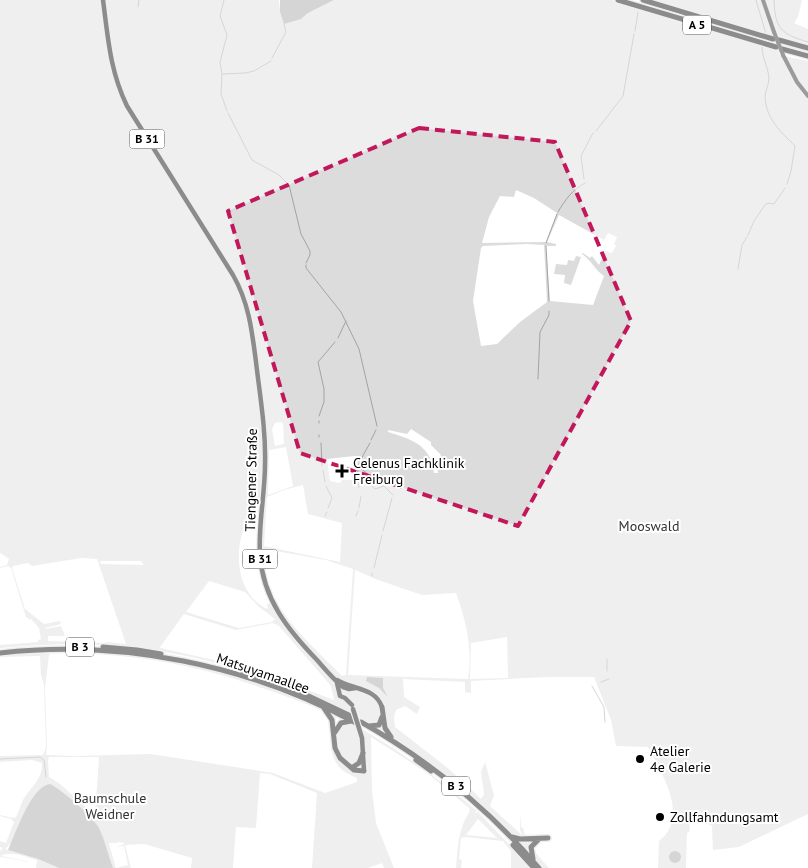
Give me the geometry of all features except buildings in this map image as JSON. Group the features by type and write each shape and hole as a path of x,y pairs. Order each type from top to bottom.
{"highway":[{"name":"A 5","path":"618,0 776,47"},
{"name":"A 5","path":"643,0 808,48"},
{"path":"783,52 808,56"},
{"name":"B 3","path":"0,651 70,646 118,648 159,655"},
{"name":"Matsuyamaallee","path":"159,655 242,675 286,691 369,726 426,762 458,788 487,813 534,865"},
{"name":"Matsuyamaallee","path":"159,655 216,665 272,681 318,700 406,753 452,787 539,868"},
{"path":"322,706 332,718 336,751 342,761 351,767 364,770"},
{"path":"369,726 380,724 382,707"},
{"path":"382,707 385,728 395,742"},
{"path":"335,732 341,722 357,722"},
{"path":"351,767 359,763 363,753"},
{"path":"509,836 520,839 548,838"},
{"path":"534,865 530,853 531,848 540,838"}],"main road":[{"name":"Tiengener Straße","path":"103,0 112,64 119,90 127,106 240,287 248,308 265,441 260,554 265,583 280,616 301,643 336,681 341,689 340,696 348,694 362,738 364,770"},
{"path":"763,0 774,32 793,75 808,96"},
{"name":"B 31","path":"332,676 375,695 382,707"},
{"path":"341,689 348,694 358,688"}],"highlighted area":[{"path":"419,128 555,142 631,321 518,526 300,453 228,211"}],"green space":[{"name":"Mooswald","path":"0,0 279,0 280,12 301,19 308,13 334,0 612,0 672,20 778,50 780,55 808,61 808,814 739,847 713,850 712,826 706,823 698,814 689,822 690,831 687,833 686,868 658,868 659,841 668,831 672,820 673,808 666,782 648,747 616,746 611,720 594,677 547,677 471,681 471,693 465,692 465,682 403,679 404,697 420,707 417,714 405,706 396,710 394,717 395,727 449,769 481,799 484,794 481,772 485,762 494,795 490,806 523,836 520,830 520,813 521,827 525,835 544,834 545,837 534,845 533,850 549,868 541,868 500,825 457,785 410,749 360,718 356,708 352,709 354,716 275,681 221,664 165,652 86,644 0,648 0,645 38,642 41,639 39,628 31,619 26,617 11,568 8,566 0,568 7,565 9,559 0,553","holes":["516,190 534,198 557,213 546,242 482,243 489,217 500,196 514,197","559,215 604,240 608,233 617,237 614,244 616,246 612,253 605,251 599,265 592,256 590,258 582,254 604,276 593,305 550,301 546,246 556,246 556,244 547,242","544,245 547,302 520,322 497,344 481,346 473,301 481,248 483,246","281,422 283,423 284,444 275,446 272,429 275,423","411,429 431,442 431,445 441,455 436,461 438,473 434,473 429,455 418,444 388,432 388,430 407,434","286,447 293,486 268,495 269,450","358,456 356,480 342,480 340,483 330,481 327,459","303,485 308,514 342,523 340,562 264,546 267,497 284,490","258,505 257,511 260,512 258,535 259,570 261,581 270,603 266,605 267,609 255,600 246,589 241,575 240,545 243,530 249,516","264,549 326,560 353,569 346,675 342,676 309,643 286,616 277,602 265,568","81,558 97,559 126,644 48,641 48,636 65,636 61,626 45,628 61,624 60,621 44,624 25,609 12,568 13,566 28,563 32,566","100,561 141,561 144,565 101,564","355,570 422,595 456,593 468,635 468,679 348,675","209,581 245,592 258,606 275,619 272,622 239,628 186,612","184,614 236,630 273,623 279,626 331,686 334,700 258,671 160,647","507,637 508,678 470,679 471,643"]},
{"path":"651,0 802,0 798,17 794,23 808,29 808,44 776,35 775,32 772,32 773,36"},
{"path":"662,10 676,12 775,41 777,46 672,15"},
{"path":"576,256 581,257 571,285 564,283 565,275 554,274 556,264 567,265 568,260 574,261"},
{"name":"Baumschule Weidner","path":"45,652 87,653 170,660 238,677 318,706 327,713 334,730 343,724 353,724 402,754 448,787 477,811 475,812 478,812 532,868 511,868 511,851 503,841 465,837 461,838 459,859 462,860 461,868 456,868 459,838 463,824 470,811 469,808 426,772 371,737 372,791 376,823 394,868 384,868 382,863 368,868 312,868 317,793 270,774 260,773 256,828 236,827 233,868 191,868 192,858 144,844 125,845 131,868 116,868 107,868 12,842 5,849 38,859 59,868 36,868 37,860 19,855 5,854 1,856 31,862 0,857 0,851 3,848 0,847 0,841 6,843 14,822 0,815 16,817 24,798 39,778 42,763 32,760 0,762 0,756 43,755 46,747 44,685 41,675 40,656 0,657 0,655","holes":["51,653 87,653 154,660 252,684 317,708 328,721 332,753 335,761 342,770 357,778 357,782 325,793 273,773 151,754 47,755 45,688 49,655","49,757 99,757 95,815 60,784 49,777","478,819 497,838 466,835","109,843 124,843 117,847 124,846 128,865 116,868"]}],"shaded area":[{"path":"280,0 334,0 308,13 301,19 284,24 280,12"},
{"path":"367,677 383,678 383,688 388,697 379,688 366,681"},
{"path":"50,784 69,797 96,823 103,837 113,868 59,868 8,850 30,801 43,787"},
{"path":"675,851 681,857 675,863 669,857"}],"waterway":[{"path":"138,7 139,0"},
{"path":"224,0 220,16 227,35 220,62 222,74 221,94 227,111"},
{"path":"756,0 766,34"},
{"path":"774,0 776,18 781,29 791,36 808,42"},
{"path":"635,31 638,12"},
{"path":"272,58 286,32 284,24"},
{"path":"596,131 623,96 634,34"},
{"path":"762,47 769,78 765,97 768,112 775,124 795,146 787,184"},
{"path":"223,74 254,71 271,61"},
{"path":"228,113 252,160 279,175 289,185 301,234 310,251 306,263"},
{"path":"584,179 581,156 593,133"},
{"path":"558,212 569,196 585,183"},
{"path":"748,235 754,221 765,205 768,203 774,204 785,188"},
{"path":"546,243 557,214"},
{"path":"738,269 742,245 747,237"},
{"path":"546,246 549,301"},
{"path":"306,265 306,268 341,312 359,349 377,426"},
{"path":"538,379 540,332 549,315 549,311"},
{"path":"338,338 346,321"},
{"path":"319,416 324,402 324,389 318,362 335,342"},
{"path":"371,440 376,430"},
{"path":"321,443 322,466"},
{"path":"359,488 359,464 370,443"},
{"path":"358,466 369,475 370,481"},
{"path":"323,470 325,482"},
{"path":"370,484 375,489 384,486 393,495"},
{"path":"326,486 332,498 328,508"},
{"path":"359,508 361,496"},
{"path":"383,531 392,498"},
{"path":"356,516 358,511"},
{"path":"325,516 327,512"},
{"path":"374,568 382,535"},
{"path":"607,659 607,671"},
{"path":"601,682 609,679"},
{"path":"592,686 604,707 605,722"},
{"path":"0,759 40,757 44,760 46,777"}],"place":[{"name":"Celenus Fachklinik Freiburg","path":"342,471"},
{"name":"Atelier 4e Galerie","path":"640,759"},
{"name":"Zollfahndungsamt","path":"660,817"}]}
